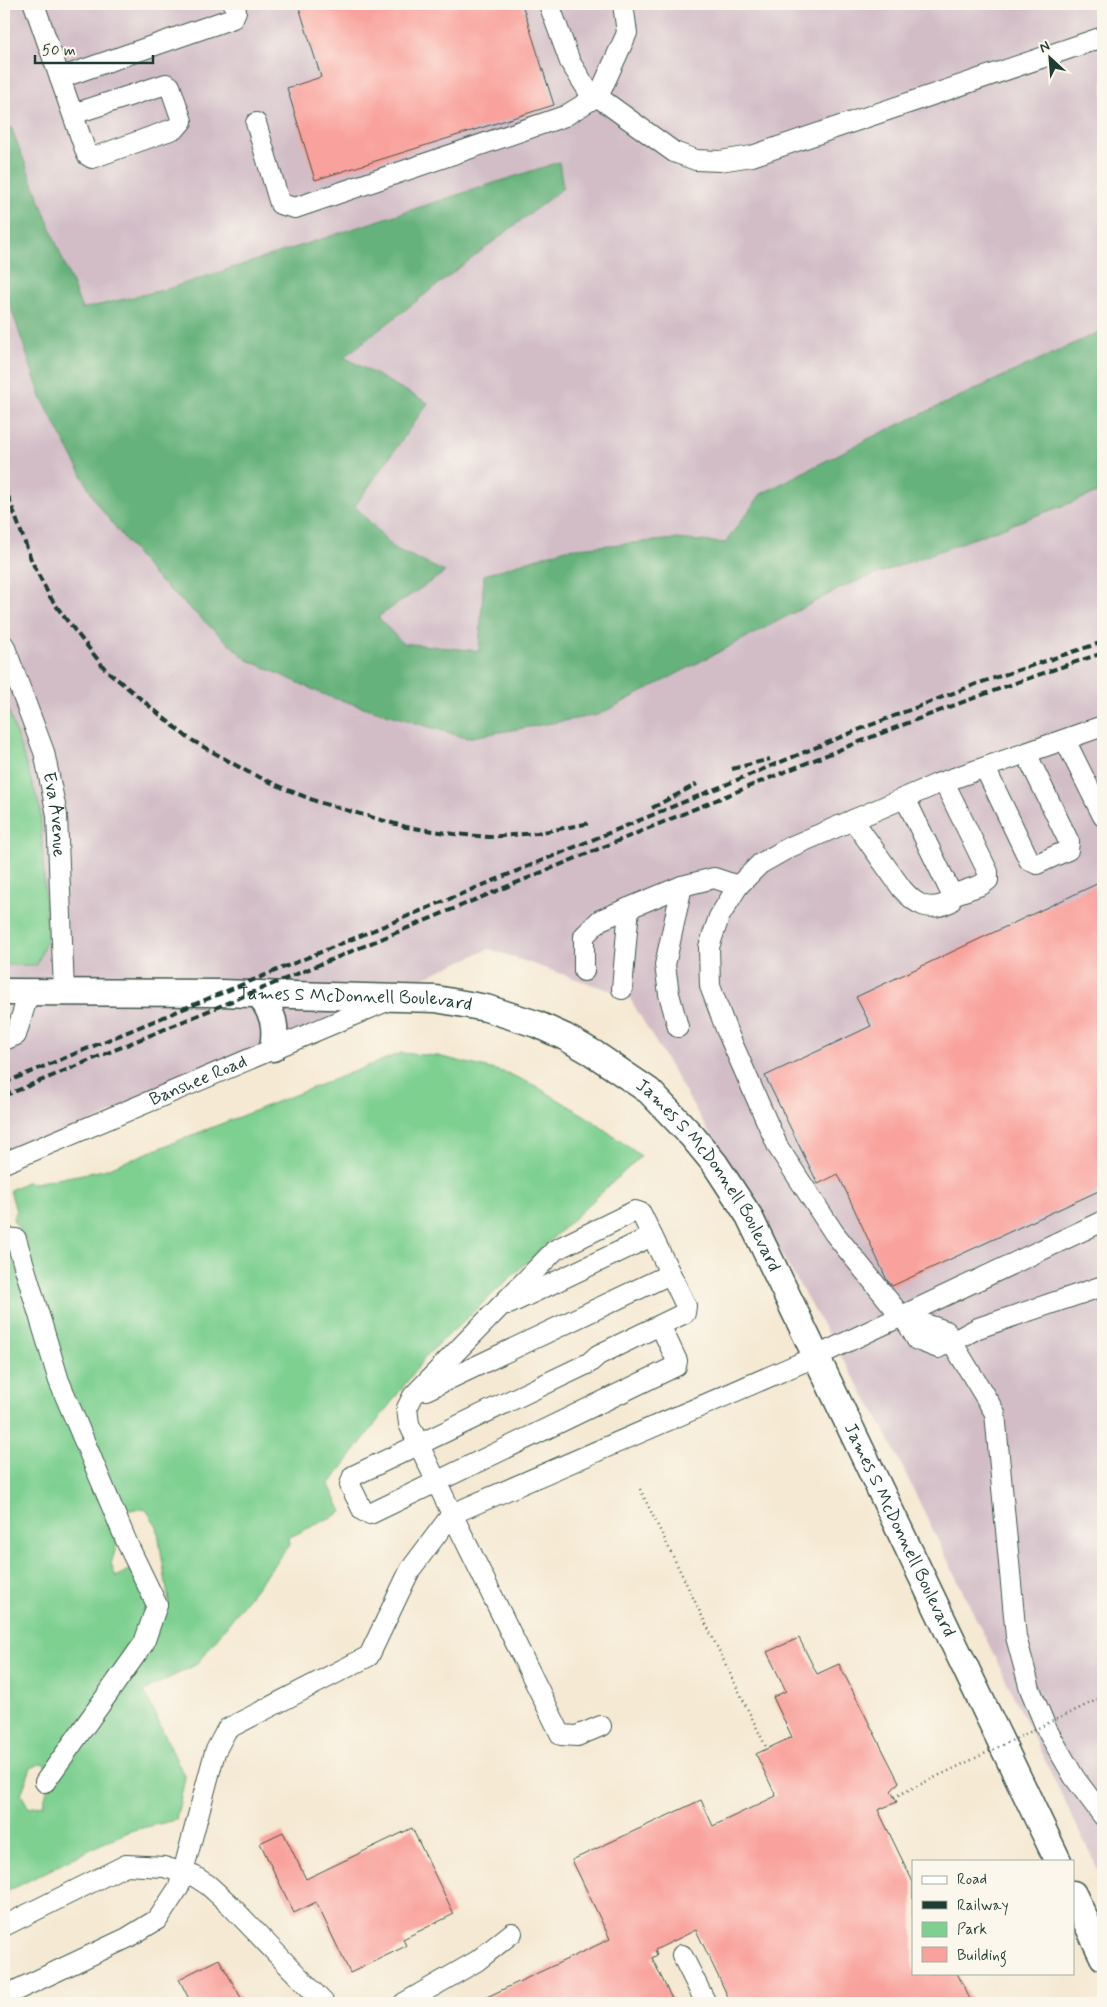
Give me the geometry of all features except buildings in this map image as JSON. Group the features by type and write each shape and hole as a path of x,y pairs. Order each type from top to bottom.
{"main road":[{"name":"James S McDonnell Boulevard","path":"16,992 260,994 436,999 486,1008 536,1024 592,1052 649,1091 692,1136 734,1191 763,1242 1058,1860"},
{"path":"260,994 272,1015 276,1031 273,1048"},
{"path":"1074,1896 1103,1957"}],"street":[{"path":"34,4 87,155 92,158 176,128 182,121 170,86 166,84 73,114"},
{"path":"60,78 233,18 236,11 234,4"},
{"path":"549,4 570,62 588,89 674,152 696,160 720,161 752,156 1103,37"},
{"path":"256,123 280,204 295,208 566,116 599,96 627,33 623,4"},
{"name":"Eva Avenue","path":"4,645 44,752 57,815 64,992"},
{"path":"1103,726 944,782 783,851 760,864 738,886 720,917 709,946 710,986 778,1147 834,1233 905,1321 917,1340 938,1348 978,1328 1103,1286"},
{"path":"1066,740 1103,816"},
{"path":"985,768 1029,860 1037,864 1068,850 1069,842 1026,753"},
{"path":"944,782 988,872 988,880 981,885 952,895"},
{"path":"853,820 911,899 926,907 938,908 950,902 952,895 905,798"},
{"path":"584,970 584,936 600,920 682,886 714,878 738,886"},
{"path":"678,1027 669,994 665,965 682,886"},
{"path":"622,989 629,908"},
{"path":"4,1040 16,1035 16,992"},
{"name":"Banshee Road","path":"4,1163 394,998"},
{"path":"601,1726 577,1736 561,1735 452,1514 437,1482 419,1444 409,1424 407,1408 413,1396 555,1250 635,1211 641,1213 686,1306 685,1313 660,1325 598,1355 588,1363 419,1444 353,1476 350,1485 363,1511 370,1514 437,1482 676,1366 678,1361 660,1325"},
{"path":"4,1996 127,1938 158,1919 179,1887 215,1752 227,1729 369,1656 410,1570 452,1514 817,1356 905,1321 1103,1221"},
{"path":"497,1310 652,1236"},
{"path":"4,1238 16,1239 59,1380 128,1545 157,1605 144,1643 45,1782"},
{"path":"413,1396 670,1274"},
{"path":"951,1342 995,1413 1016,1637 1030,1689 1047,1730 1074,1777 1103,1816"},
{"path":"4,1926 126,1866 164,1866 194,1876 208,1885 230,1905 324,2003"},
{"path":"404,2003 477,1961 512,1933"},
{"path":"682,1955 706,2003"}],"path":[{"path":"640,1489 767,1749"},
{"path":"894,1796 1103,1697"}],"shaded area":[{"path":"4,4 1103,4 1103,1880 882,1425 629,997 489,949 4,1160"}],"green space":[{"path":"11,127 82,309 167,289 559,162 563,188 344,357 428,403 355,506 394,548 445,572 378,617 402,643 479,651 484,575 566,549 676,539 725,543 761,494 870,438 1103,330 1103,491 847,585 598,715 466,738 327,696 246,659 153,575 97,504 41,397 4,287 4,129"},
{"path":"4,697 40,808 47,937 37,965 4,965"},
{"path":"401,1053 438,1056 507,1073 534,1085 587,1117 641,1156 427,1355 329,1485 342,1512 288,1538 289,1545 197,1664 144,1691 185,1778 176,1820 133,1830 109,1840 4,1893 4,1245 12,1256 117,1544 111,1564 116,1577 132,1568 153,1605 138,1643 48,1768 42,1763 31,1768 21,1794 29,1808 43,1805 48,1786 123,1677 169,1603 157,1526 145,1508 121,1511 64,1379 23,1248 29,1244 13,1220 16,1211 10,1190 26,1182 35,1183 104,1170"}],"railway":[{"path":"4,485 32,562 50,597 65,618 106,670 188,738 248,772 288,790 318,802 406,827 489,837 537,833 591,823"},
{"path":"4,1083 858,730 979,683 1103,642"},
{"path":"4,1096 803,764 922,717 1103,653"},
{"path":"732,769 770,759"},
{"path":"652,808 697,784"}]}
